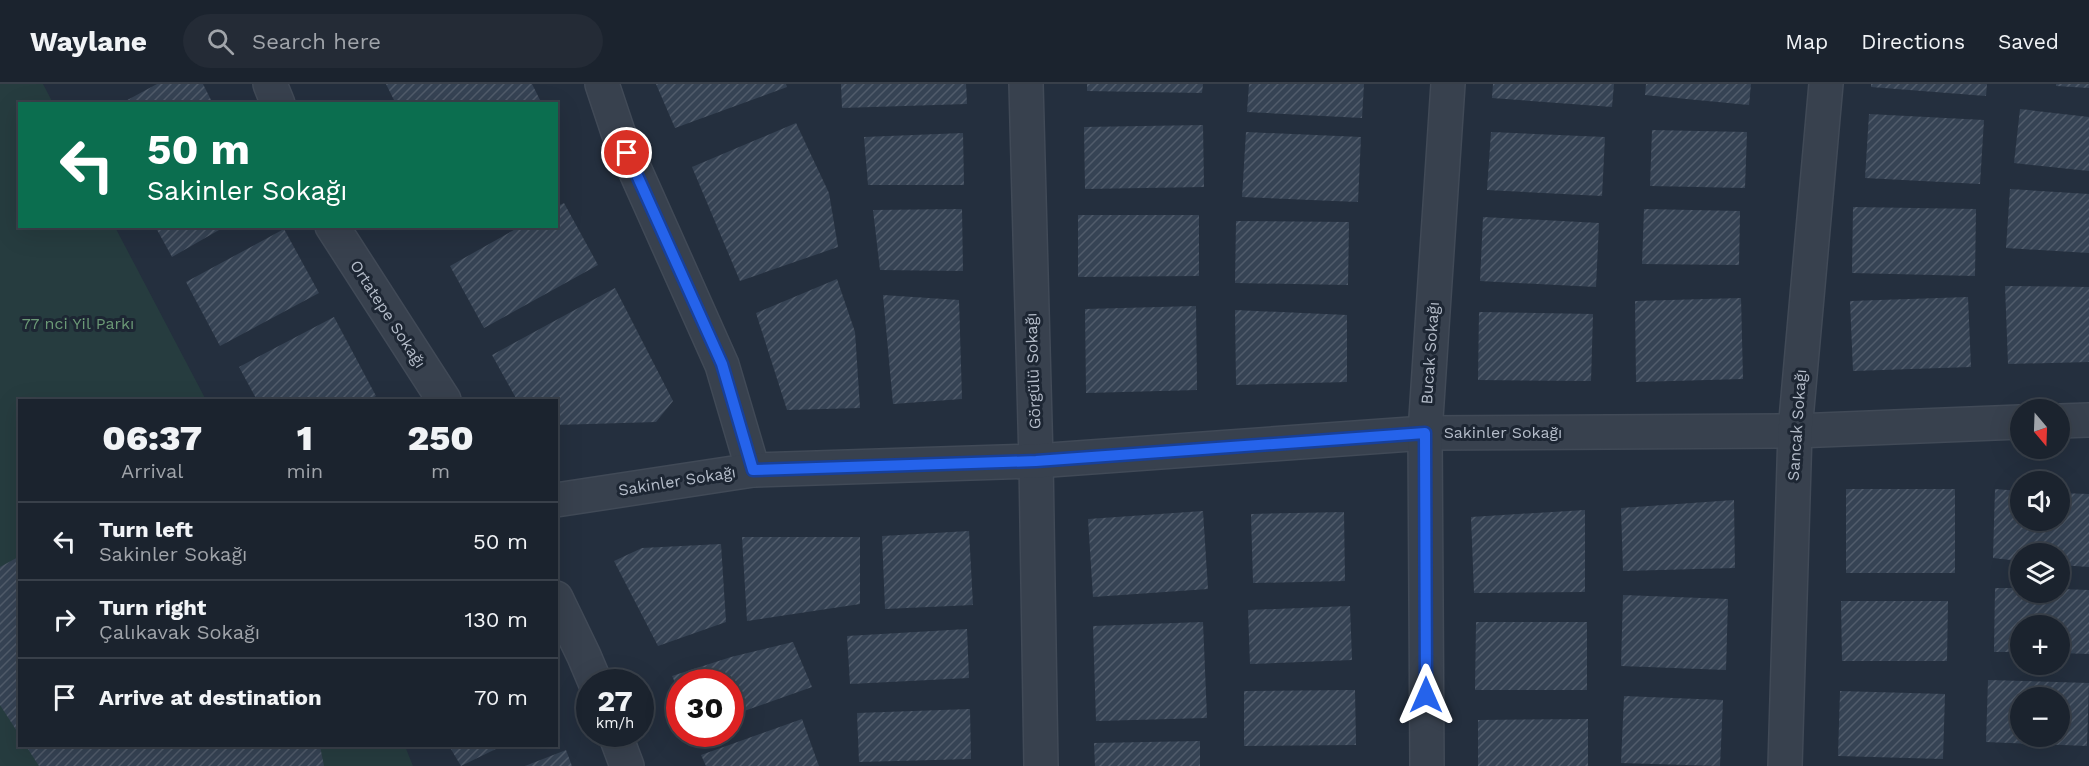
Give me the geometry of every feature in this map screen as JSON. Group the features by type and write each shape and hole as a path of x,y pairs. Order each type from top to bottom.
{"street":[{"path":"270,84 277,102"},
{"path":"602,84 618,132 722,364 753,470"},
{"name":"Görgülü Sokağı","path":"1026,84 1041,766"},
{"name":"Bucak Sokağı","path":"1427,766 1425,433 1448,84"},
{"name":"Sancak Sokağı","path":"1785,766 1795,431 1826,84"},
{"name":"Ortatepe Sokağı","path":"333,228 443,399"},
{"path":"2070,421 2089,420"},
{"name":"Sakinler Sokağı","path":"558,500 753,470 1036,461 1425,433 1795,431 2010,422"},
{"path":"558,602 590,669"},
{"path":"620,747 627,766"}],"green space":[{"name":"77 nci Yil Parkı","path":"0,84 43,84 52,102 18,102 18,228 116,228 205,399 18,399 18,747 405,747 413,766 0,766"}],"building":[{"path":"157,84 203,84 212,102 124,102"},
{"path":"386,84 532,84 541,102 395,102"},
{"path":"656,84 786,84 787,87 675,128"},
{"path":"841,84 966,84 967,104 842,108"},
{"path":"1087,84 1203,84 1202,93 1087,91"},
{"path":"1249,84 1364,84 1362,118 1247,112"},
{"path":"1493,84 1614,84 1612,107 1492,98"},
{"path":"1646,84 1751,84 1749,105 1645,95"},
{"path":"1871,84 1987,84 1986,96 1871,87"},
{"path":"2056,84 2089,84 2089,88 2056,86"},
{"path":"2020,109 2089,117 2089,171 2014,163"},
{"path":"1869,114 1984,120 1980,184 1865,178"},
{"path":"796,123 829,193 838,247 740,281 692,167"},
{"path":"1203,125 1204,187 1085,189 1084,127"},
{"path":"1652,130 1747,132 1745,188 1650,186"},
{"path":"1246,132 1361,137 1358,202 1242,197"},
{"path":"1491,132 1605,137 1602,196 1487,190"},
{"path":"963,133 964,185 868,185 864,137"},
{"path":"2010,189 2089,194 2089,253 2006,248"},
{"path":"564,203 598,265 484,328 450,266 517,228 558,228 558,206"},
{"path":"1853,207 1976,209 1975,276 1852,273"},
{"path":"962,209 963,271 880,270 873,210"},
{"path":"1644,209 1740,211 1739,265 1642,264"},
{"path":"1078,215 1199,215 1199,276 1078,277"},
{"path":"1483,217 1599,223 1596,287 1480,281"},
{"path":"1236,221 1349,222 1348,285 1235,283"},
{"path":"156,228 223,228 172,257"},
{"path":"284,229 319,293 220,346 186,282"},
{"path":"837,279 855,332 860,408 787,410 756,313"},
{"path":"2005,286 2089,287 2089,362 2008,364"},
{"path":"615,288 673,401 656,422 558,425 558,399 516,399 492,355"},
{"path":"883,295 959,300 962,399 893,404"},
{"path":"1968,297 1971,367 1853,371 1850,301"},
{"path":"1741,298 1743,379 1636,382 1635,301"},
{"path":"1196,306 1197,390 1086,393 1085,309"},
{"path":"1235,310 1347,315 1347,382 1236,385"},
{"path":"1479,312 1593,314 1591,381 1478,380"},
{"path":"334,317 376,396 370,399 256,399 239,367"},
{"path":"1846,489 1955,489 1955,573 1846,573"},
{"path":"1995,489 2010,490 2010,531 2070,531 2070,493 2089,494 2089,567 2070,566 2070,543 2010,543 2010,560 1993,558"},
{"path":"1734,500 1735,568 1623,571 1621,508"},
{"path":"1585,510 1585,592 1474,593 1471,517"},
{"path":"1203,511 1208,589 1093,597 1088,519"},
{"path":"1344,512 1345,581 1253,583 1251,514"},
{"path":"969,531 973,605 885,609 882,536"},
{"path":"742,537 860,537 860,604 747,621"},
{"path":"721,544 726,622 658,646 614,561 642,548"},
{"path":"18,557 18,733 0,705 0,567"},
{"path":"1995,588 2010,588 2010,603 2070,603 2070,589 2089,590 2089,654 2070,653 2070,615 2010,615 2010,652 1994,652"},
{"path":"1623,595 1728,599 1726,670 1621,666"},
{"path":"1841,601 1948,601 1947,661 1842,661"},
{"path":"1350,606 1352,660 1250,664 1248,610"},
{"path":"1203,622 1207,718 1096,721 1093,626"},
{"path":"1476,622 1587,622 1587,690 1475,690"},
{"path":"967,629 969,678 850,684 847,636"},
{"path":"793,642 812,687 744,711 744,669 694,669"},
{"path":"1988,680 2089,683 2087,746 2070,745 2070,687 2010,687 2010,743 1986,742"},
{"path":"1355,690 1356,745 1244,746 1244,691"},
{"path":"1840,691 1945,694 1943,759 1838,756"},
{"path":"1624,696 1723,700 1720,766 1621,763"},
{"path":"970,709 971,759 859,762 857,713"},
{"path":"802,719 819,766 706,766 701,755 723,747 744,747 744,740"},
{"path":"1588,719 1588,766 1478,766 1478,720"},
{"path":"1200,741 1200,766 1095,766 1094,743"},
{"path":"27,747 320,747 324,766 39,766"},
{"path":"450,747 500,747 461,766"},
{"path":"566,750 572,766 525,766"}],"route":[{"path":"627,153 722,364 753,470 1036,461 1425,433 1426,695"}]}
